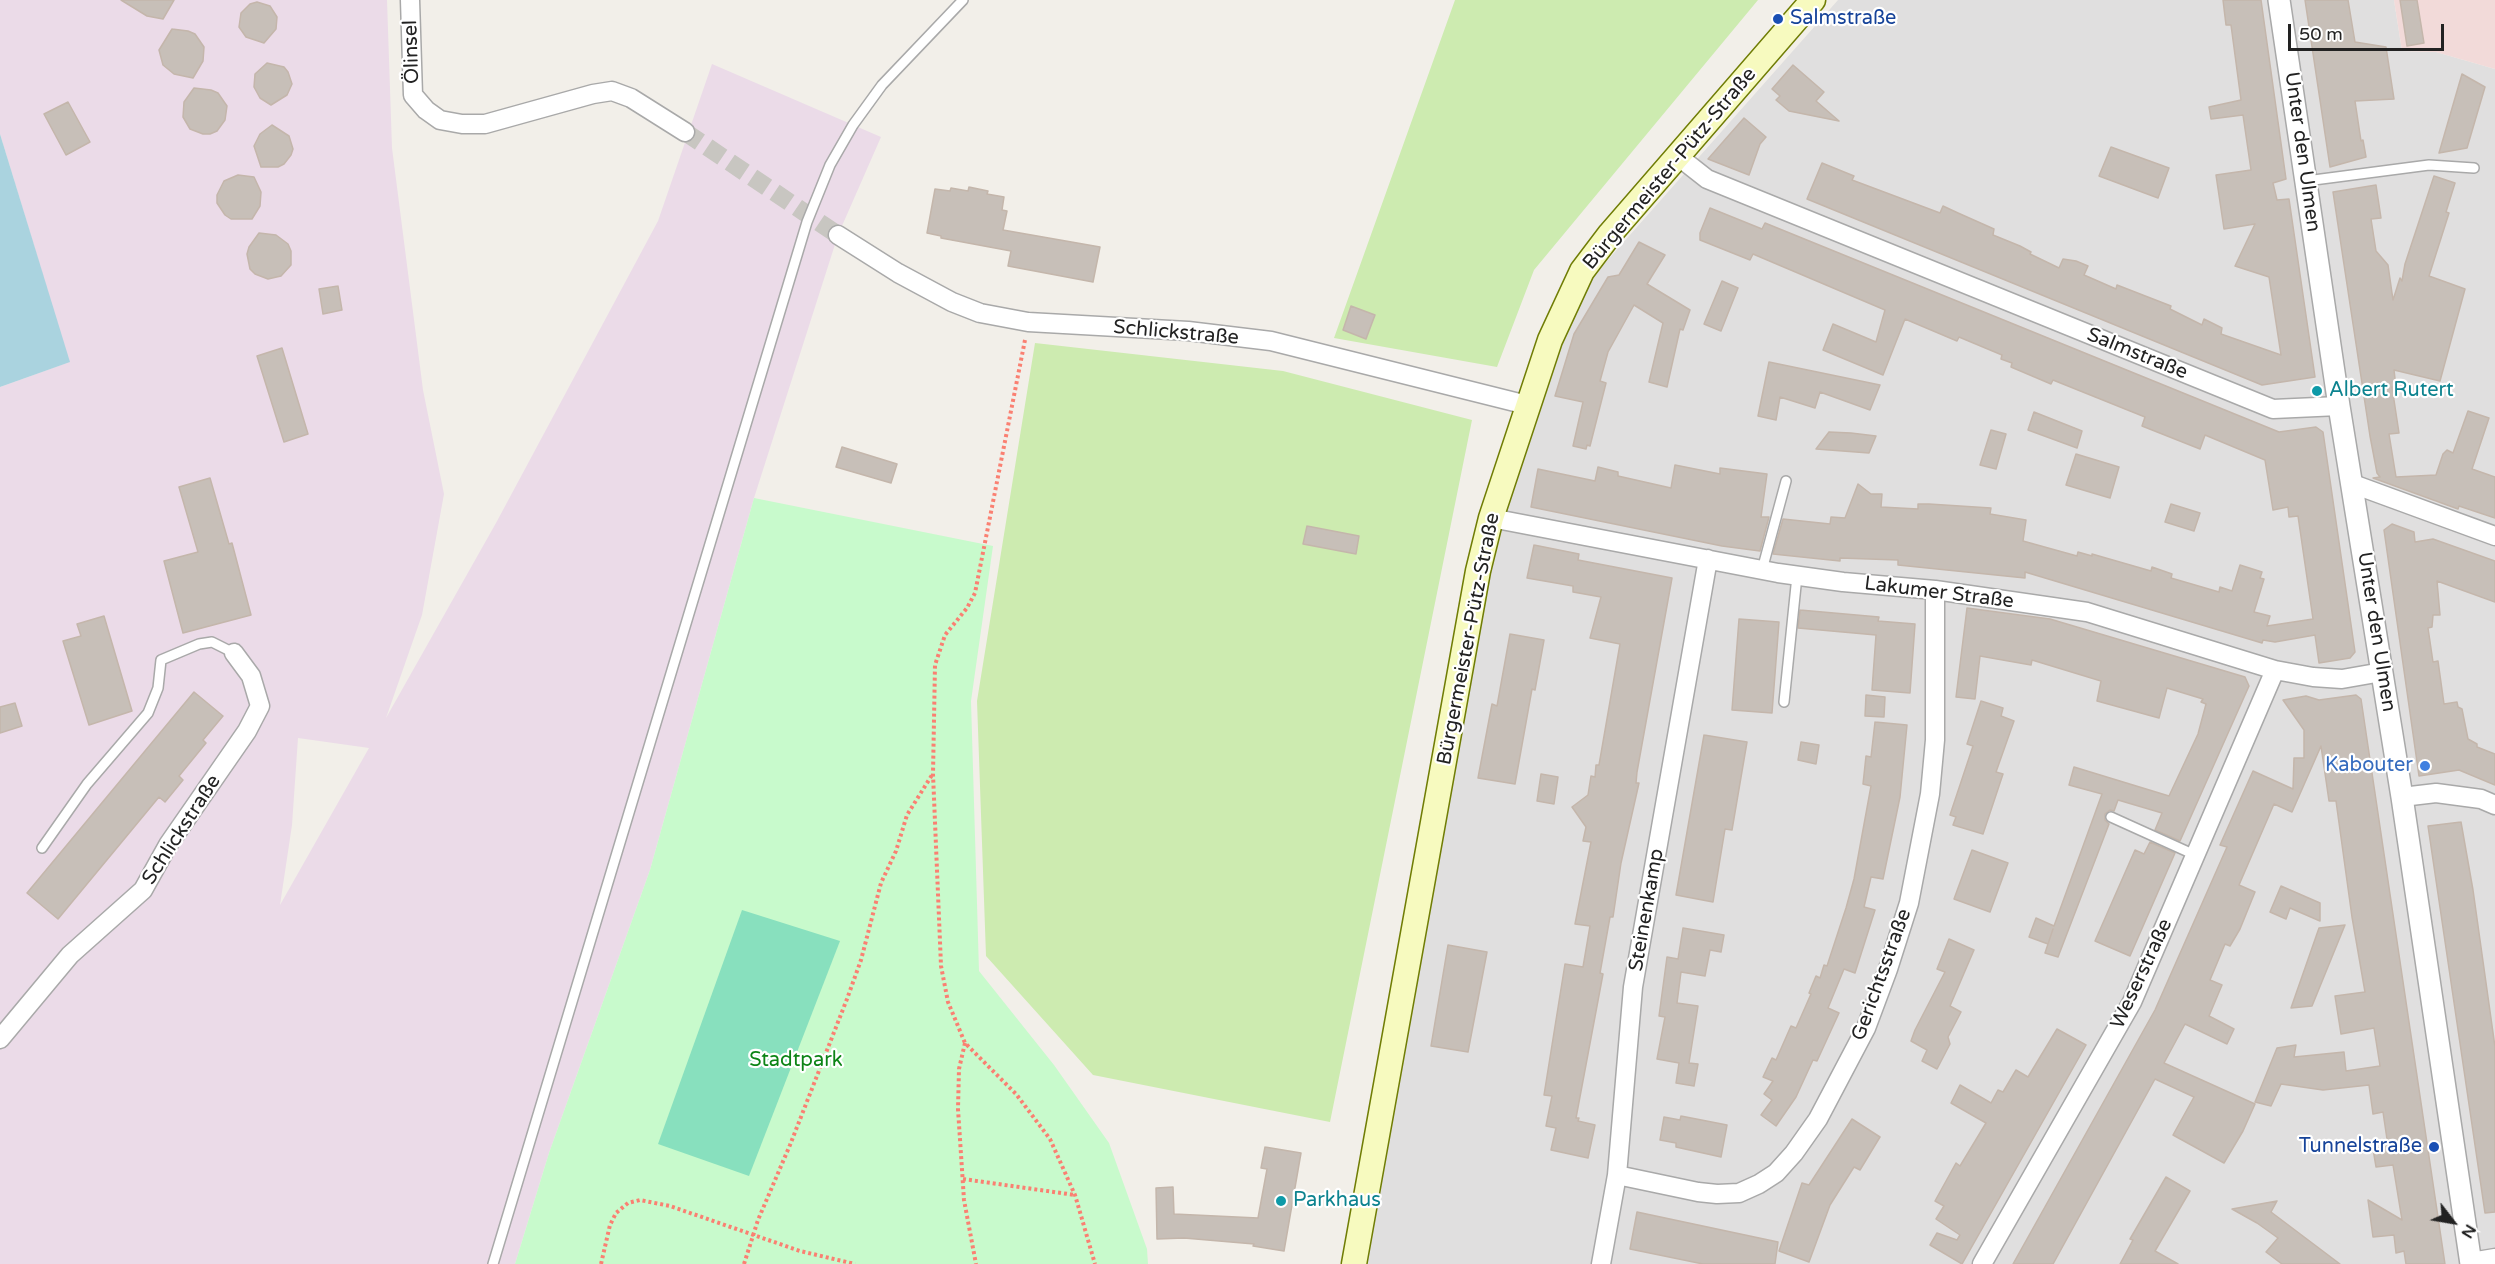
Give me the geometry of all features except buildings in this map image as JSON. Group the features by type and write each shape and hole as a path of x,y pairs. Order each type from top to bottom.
{"main road":[{"name":"Bürgermeister-Pütz-Straße","path":"1354,1264 1478,571 1491,518 1550,340 1582,271 1610,234 1813,0"}],"street":[{"name":"Ölinsel","path":"410,0 413,95 426,110 440,120 462,124 485,124 593,94 612,91 631,98 685,132"},
{"name":"Unter den Ulmen","path":"2279,0 2338,406 2353,484 2402,797 2471,1263"},
{"name":"Salmstraße","path":"1679,157 1707,179 2273,409 2338,406"},
{"name":"Schlickstraße","path":"838,235 898,273 952,302 980,313 1028,322 1188,331 1271,341 1527,405"},
{"path":"2353,484 2495,537"},
{"name":"Lakumer Straße","path":"1491,518 1797,576 1935,590 2087,612 2276,670 2313,677 2342,679 2382,672"},
{"name":"Steinenkamp","path":"1601,1264 1617,1175 1633,987 1708,559"},
{"name":"Gerichtsstraße","path":"1617,1175 1698,1192 1738,1193 1759,1184 1776,1173 1794,1153 1818,1119 1866,1028 1909,903 1930,794 1935,741 1935,590"},
{"name":"Schlickstraße","path":"0,1039 70,955 143,890 168,845 248,731 260,706 251,676 234,653"},
{"name":"Weserstraße","path":"1982,1264 2132,1002 2276,670"},
{"path":"2402,797 2436,793 2481,799 2495,805"},
{"path":"2471,1263 2495,1258"}],"lane":[{"path":"493,1264 807,222 830,165 853,125 882,85 963,0"},
{"path":"2306,181 2429,165 2474,168"},
{"path":"1762,570 1786,481"},
{"path":"1784,702 1797,576"},
{"path":"42,848 87,784 148,713 158,688 161,660 199,644 212,642 234,653"},
{"path":"2111,817 2195,855"}],"path":[{"path":"1028,322 975,592 967,608 945,635 938,650 933,684 933,774 941,966 948,1002 965,1044 1016,1094 1040,1123 1061,1161 1075,1195 1095,1264"},
{"path":"744,1264 752,1235 847,999 861,960 881,884 891,865 907,815 933,774"},
{"path":"965,1044 958,1083 964,1200 976,1264"},
{"path":"963,1179 1075,1195"},
{"path":"601,1264 610,1225 616,1213 627,1203 640,1200 670,1206 752,1235 832,1260 855,1264"}],"shaded area":[{"path":"0,0 387,0 392,148 423,390 444,494 422,615 386,718 496,523 658,221 712,64 881,137 838,235 754,498 650,870 549,1153 515,1264 0,1264 0,387 69,362 0,134","holes":["298,738 369,748 280,905 292,825"]},
{"path":"1838,0 2394,0 2402,51 2436,52 2495,69 2495,1264 1355,1264 1491,518 1575,297"},
{"path":"2394,0 2495,0 2495,69 2436,52 2402,51"}],"green space":[{"path":"1455,0 1758,0 1534,270 1497,367 1334,338"},
{"path":"1035,343 1283,371 1472,420 1330,1122 1093,1075 986,956 977,701"},
{"name":"Stadtpark","path":"754,498 993,546 971,701 979,971 1054,1065 1109,1143 1147,1249 1148,1264 515,1264 549,1153 650,870"},
{"path":"742,910 840,941 749,1176 658,1144"}],"water":[{"path":"0,134 70,362 0,387"}],"tunnel":[{"path":"685,132 838,235"}],"place":[{"name":"Salmstraße","path":"1778,19"},
{"name":"Albert Rutert","path":"2317,391"},
{"name":"Kabouter","path":"2425,766"},
{"name":"Tunnelstraße","path":"2434,1147"},
{"name":"Parkhaus","path":"1281,1201"}]}
